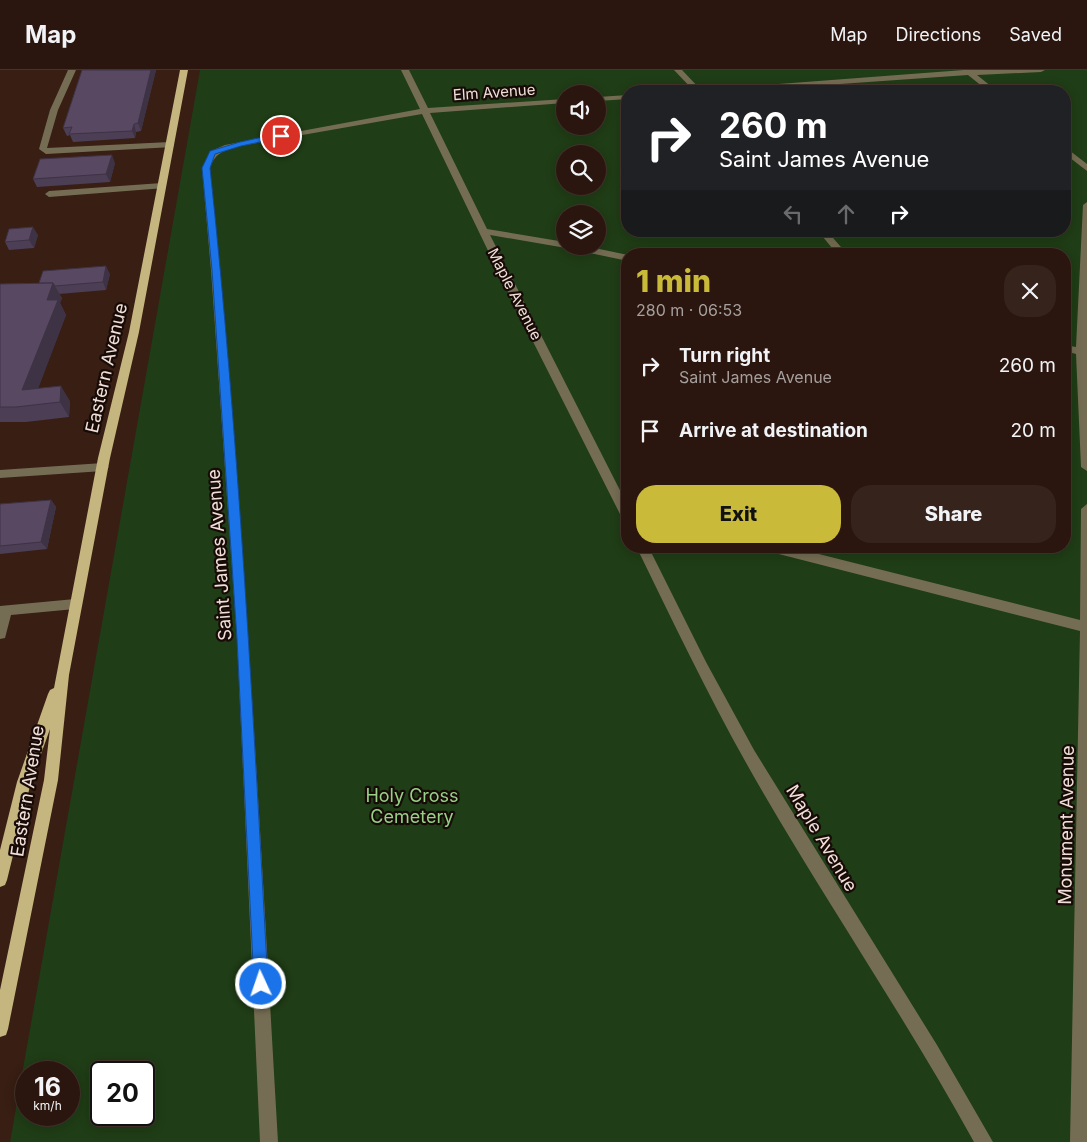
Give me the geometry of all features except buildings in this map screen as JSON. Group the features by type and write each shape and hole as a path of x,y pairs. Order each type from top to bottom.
{"main road":[{"name":"Eastern Avenue","path":"0,1030 51,780 62,675 75,604 103,467 134,332 184,70"},
{"name":"Eastern Avenue","path":"0,880 24,782 62,675"}],"lane":[{"path":"72,70 54,110 43,148 46,151 170,144"},
{"name":"Maple Avenue","path":"405,70 483,231 621,505"},
{"path":"678,70 692,85"},
{"path":"789,85 968,71 1041,70"},
{"path":"968,71 985,85"},
{"path":"606,98 621,97"},
{"name":"Elm Avenue","path":"424,111 556,102"},
{"name":"Saint James Avenue","path":"269,1142 242,639 216,270 206,168 212,153 240,144 424,111"},
{"path":"1071,155 1087,168"},
{"path":"49,194 162,186"},
{"path":"1087,205 1084,353 1087,467"},
{"path":"483,231 556,243"},
{"path":"827,237 837,248"},
{"path":"606,253 621,257"},
{"path":"1071,350 1084,353"},
{"path":"0,474 103,467"},
{"name":"Monument Avenue","path":"1079,1142 1086,824 1087,509"},
{"name":"Maple Avenue","path":"645,553 675,614 766,783 951,1082 984,1142"},
{"path":"795,553 1086,627"},
{"path":"0,634 3,611 75,604"}],"green space":[{"name":"Holy Cross Cemetery","path":"200,70 1087,70 1087,1142 10,1142 15,1114 15,1126 80,1126 80,1061 24,1061"}],"route":[{"path":"261,984 242,639 216,270 206,168 212,153 240,144 281,136"}]}
